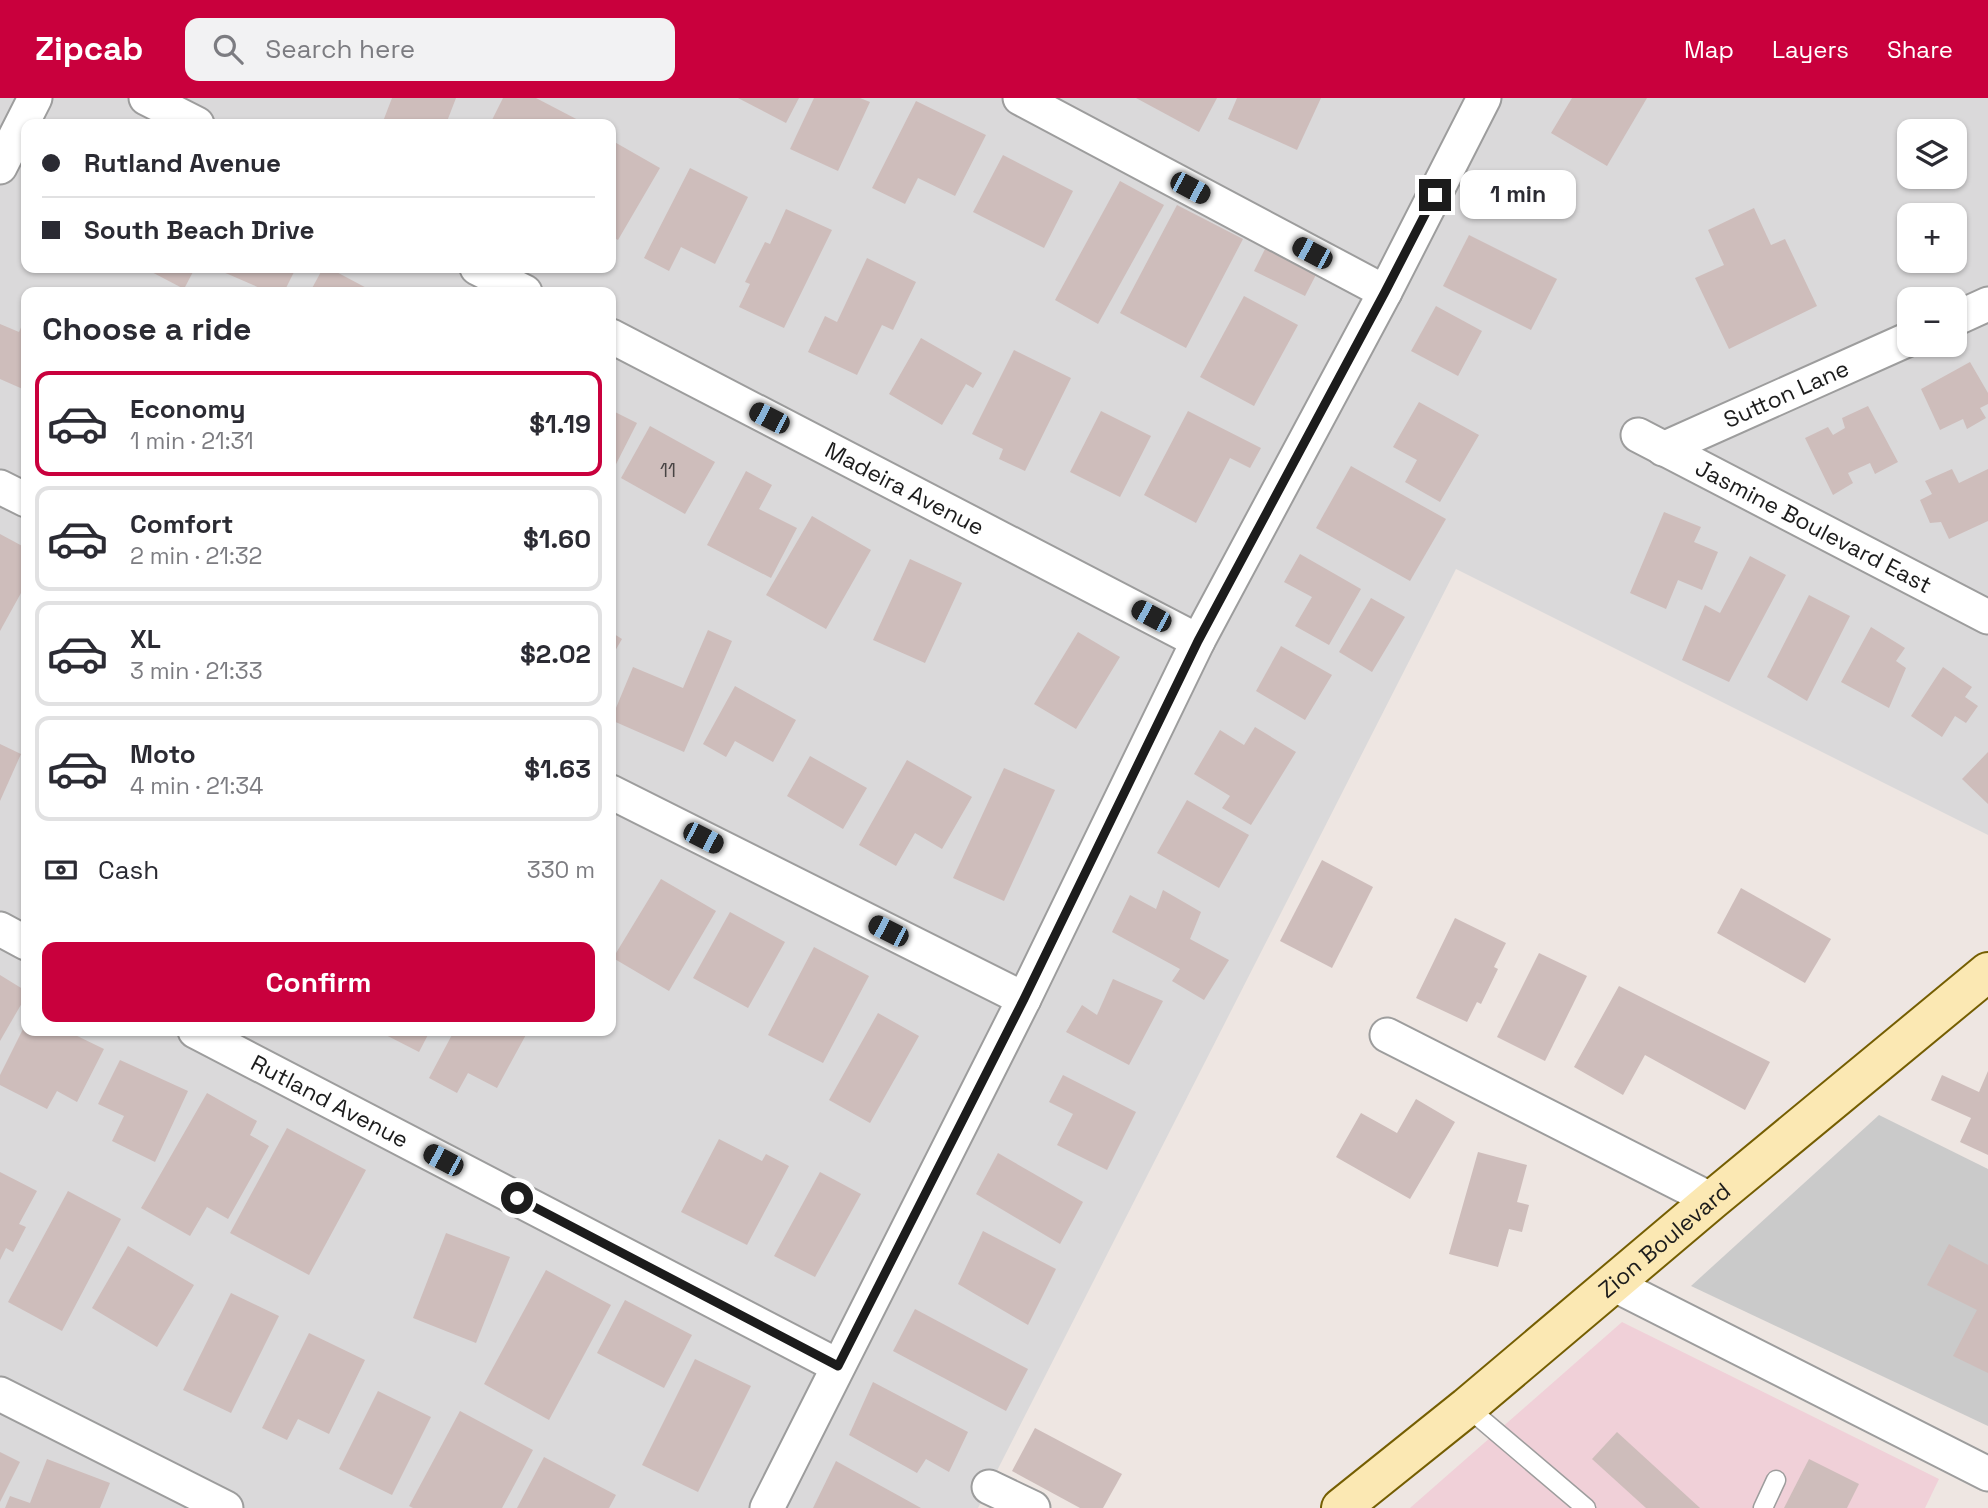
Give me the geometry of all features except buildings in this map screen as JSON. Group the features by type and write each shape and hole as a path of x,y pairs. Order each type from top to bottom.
{"main road":[{"name":"Zion Boulevard","path":"1341,1508 1988,972"}],"street":[{"path":"25,119 36,98"},
{"path":"146,98 187,119"},
{"path":"1020,98 1385,292"},
{"path":"767,1508 1024,999 1198,641 1385,292 1485,98"},
{"path":"0,167 21,127"},
{"path":"487,273 515,287"},
{"path":"1967,314 1988,304"},
{"name":"Madeira Avenue","path":"616,339 1198,641"},
{"name":"Sutton Lane","path":"1651,442 1897,344"},
{"name":"Jasmine Boulevard East","path":"1651,442 1988,617"},
{"path":"0,487 21,498"},
{"path":"616,795 1024,999"},
{"path":"0,929 21,940"},
{"path":"1387,1035 1712,1200"},
{"name":"Rutland Avenue","path":"205,1036 838,1366"},
{"path":"1613,1284 1988,1474"},
{"path":"0,1394 226,1508"},
{"path":"989,1487 1033,1508"}],"lane":[{"path":"1466,1407 1586,1508"},
{"path":"1762,1508 1776,1480"}],"shaded area":[{"path":"0,98 1988,98 1988,835 1456,569 978,1508 0,1508"},
{"path":"1879,1115 1988,1169 1988,1426 1691,1286"},
{"path":"1622,1322 1939,1479 1925,1508 1410,1508"}],"route":[{"path":"517,1198 838,1366 1024,999 1198,641 1435,195"}]}
